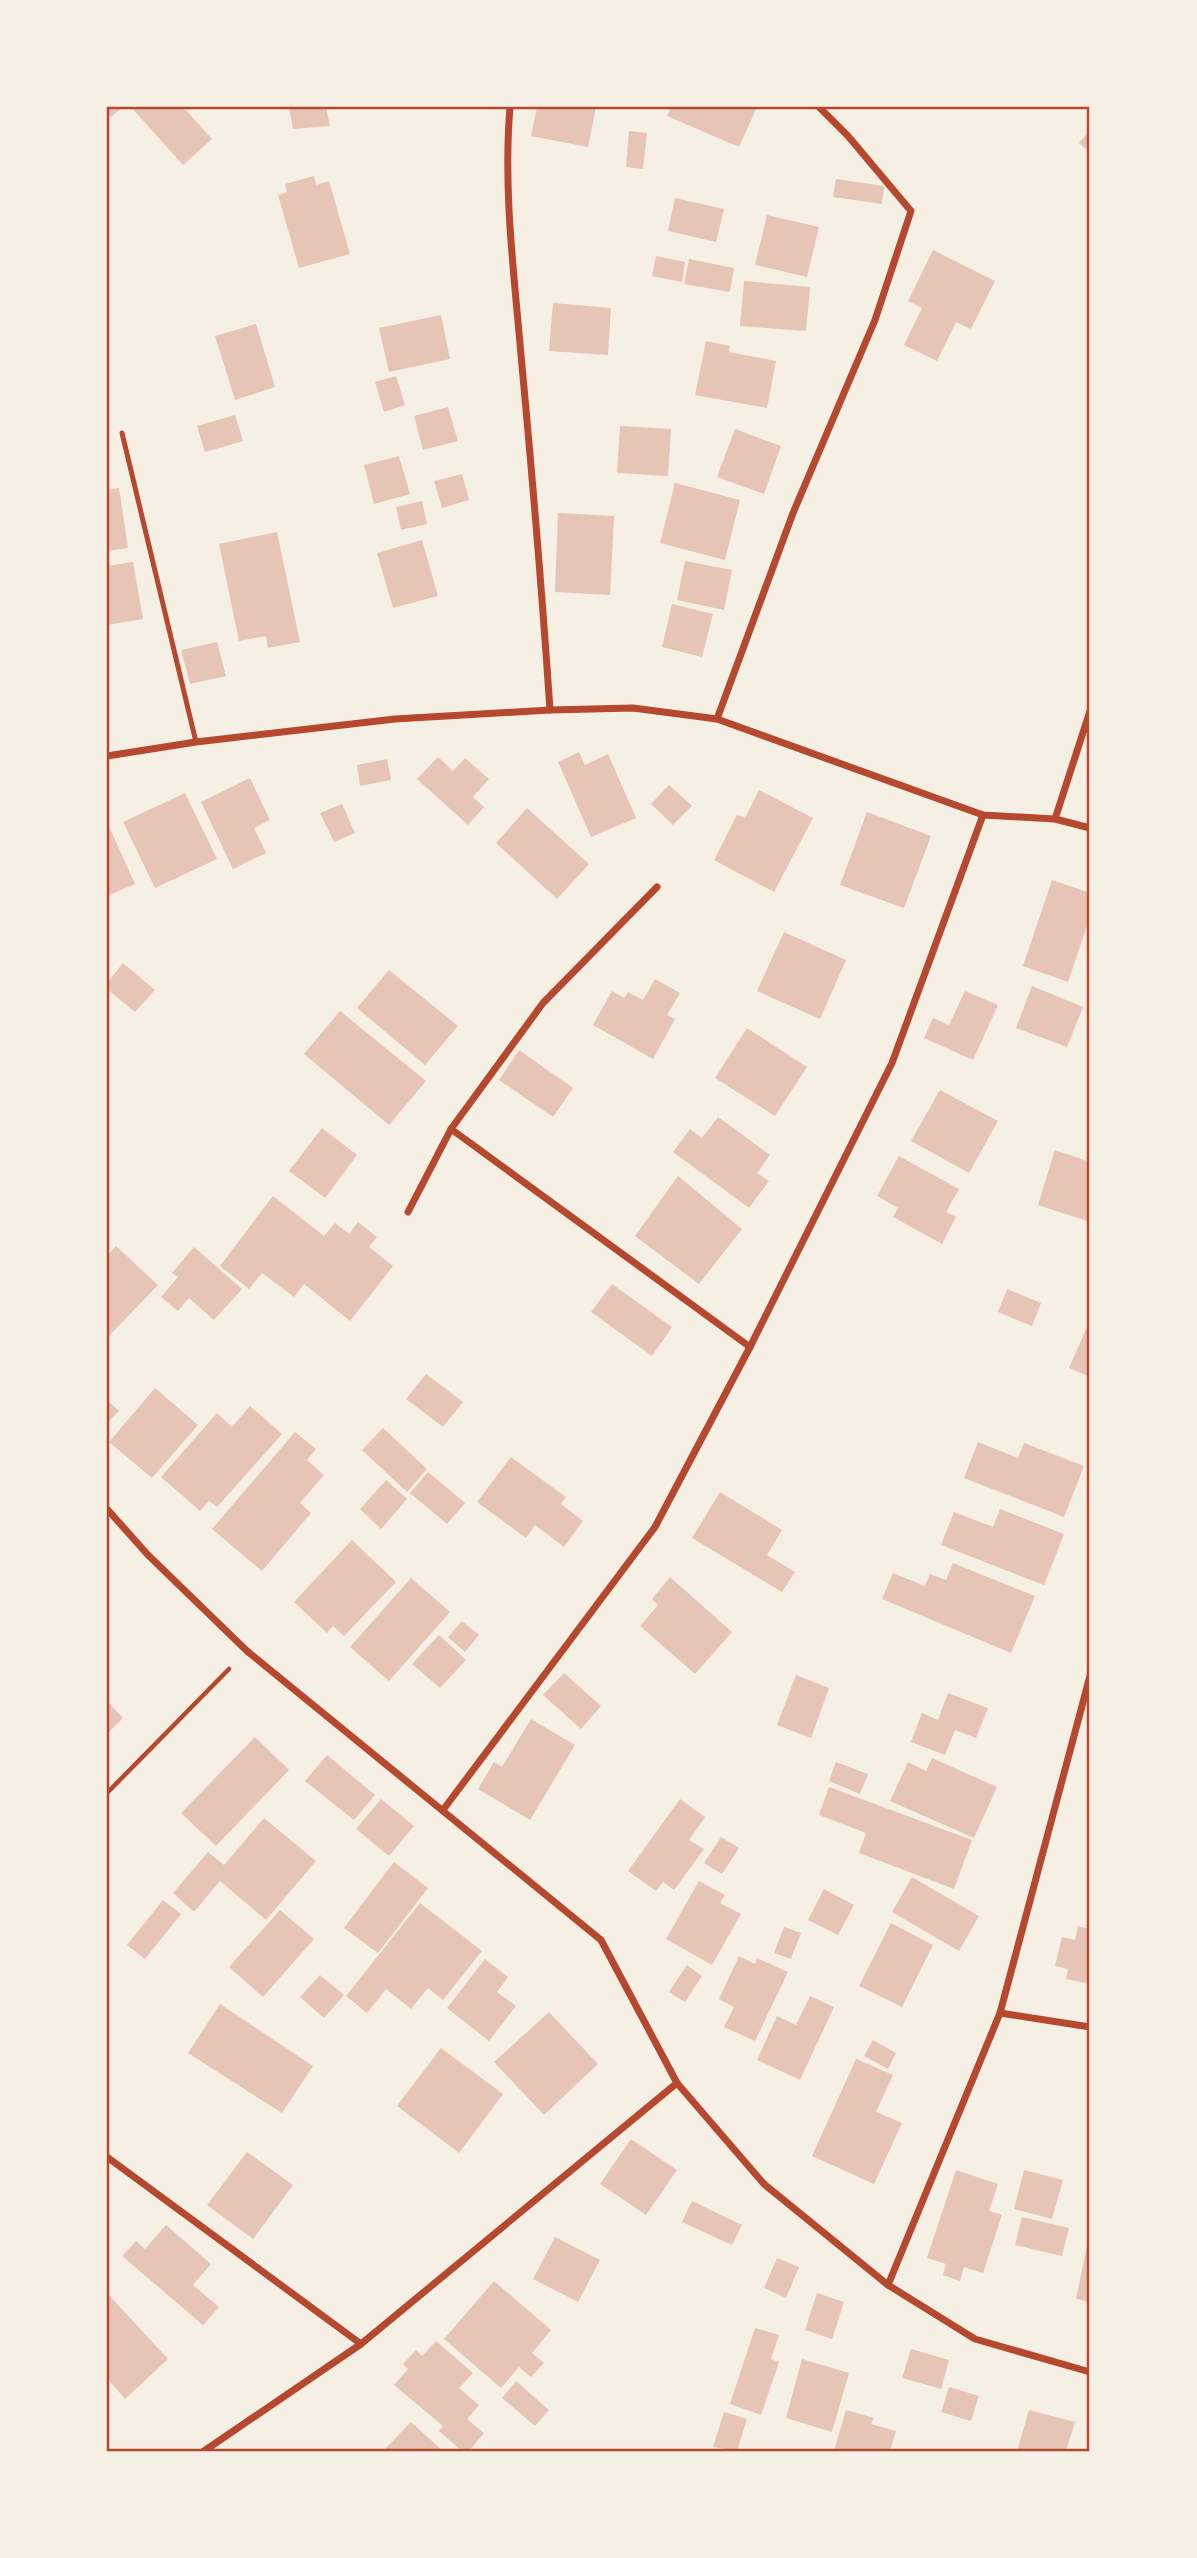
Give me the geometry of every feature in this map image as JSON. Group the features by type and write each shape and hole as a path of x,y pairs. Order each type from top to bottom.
{"street":[{"path":"510,107 507,142 511,233 550,709"},
{"path":"717,719 793,513 875,320 911,211 848,136 819,107"},
{"path":"107,756 197,742 395,719 550,709 633,708 717,719 983,815 1055,819 1090,828"},
{"path":"1055,819 1090,711"},
{"path":"443,1810 655,1527 750,1347 892,1063 983,815"},
{"path":"408,1212 451,1129 543,1003 657,887"},
{"path":"451,1129 750,1347"},
{"path":"107,1508 148,1555 247,1651 601,1940 677,2082 764,2184 888,2285 975,2339 1090,2372"},
{"path":"888,2285 1000,2013 1090,1676"},
{"path":"1000,2013 1090,2027"},
{"path":"204,2451 361,2344 677,2082"},
{"path":"107,2157 361,2344"}],"lane":[{"path":"122,433 197,742"}],"path":[{"path":"107,1793 247,1651"}],"building":[{"path":"107,107 123,107 111,117 107,113"},
{"path":"131,107 183,107 212,139 183,165"},
{"path":"289,107 326,107 330,126 293,129"},
{"path":"537,107 596,107 588,147 531,136"},
{"path":"671,107 757,107 739,147 667,116"},
{"path":"1090,130 1090,153 1079,143"},
{"path":"629,131 647,133 643,169 626,167"},
{"path":"314,176 316,185 329,181 350,254 299,268 278,195 287,192 285,184"},
{"path":"836,179 884,186 882,204 833,197"},
{"path":"675,198 724,209 716,242 668,231"},
{"path":"767,215 819,227 807,277 755,265"},
{"path":"933,250 995,281 971,329 956,322 937,361 904,345 922,308 908,301"},
{"path":"656,256 685,262 682,282 652,276"},
{"path":"689,259 734,268 730,292 684,284"},
{"path":"744,281 810,287 806,331 740,326"},
{"path":"553,303 611,308 608,355 549,351"},
{"path":"441,315 450,359 389,372 379,328"},
{"path":"256,324 275,387 235,400 215,336"},
{"path":"706,341 730,346 729,352 776,361 767,408 695,395"},
{"path":"396,376 405,405 384,412 375,382"},
{"path":"448,407 458,441 423,450 414,416"},
{"path":"235,415 243,441 205,452 197,426"},
{"path":"620,426 671,429 668,476 617,473"},
{"path":"735,429 781,446 764,494 717,477"},
{"path":"399,456 410,494 374,504 364,465"},
{"path":"462,474 469,500 442,508 434,481"},
{"path":"675,483 740,500 725,560 660,543"},
{"path":"119,488 128,548 107,551 107,490"},
{"path":"422,501 427,524 401,530 396,507"},
{"path":"558,513 614,516 610,595 555,592"},
{"path":"277,532 300,642 268,648 266,636 239,641 219,544"},
{"path":"422,540 438,596 393,608 377,553"},
{"path":"685,561 732,570 724,610 677,600"},
{"path":"133,562 143,619 107,625 107,566"},
{"path":"672,604 713,614 702,657 662,647"},
{"path":"217,642 226,676 190,684 181,650"},
{"path":"579,752 585,765 608,754 636,818 591,837 558,762"},
{"path":"438,757 453,771 465,758 489,779 473,797 484,807 468,825 417,779"},
{"path":"387,759 391,780 360,786 357,765"},
{"path":"250,778 270,820 254,828 266,853 233,869 201,802"},
{"path":"669,785 692,806 673,825 651,804"},
{"path":"759,790 813,818 774,892 714,860 737,815 745,818"},
{"path":"185,793 217,859 155,888 123,822"},
{"path":"342,804 355,833 334,842 320,813"},
{"path":"527,808 589,864 557,899 496,843"},
{"path":"867,812 931,836 904,908 840,885"},
{"path":"107,822 135,884 107,896"},
{"path":"1052,880 1090,893 1090,917 1068,982 1023,966"},
{"path":"784,932 846,960 820,1019 757,991"},
{"path":"123,963 155,990 135,1012 107,989 107,983"},
{"path":"389,970 458,1026 425,1065 357,1008"},
{"path":"655,979 680,993 667,1015 675,1019 653,1059 593,1025 612,991 624,998 628,992 643,1000"},
{"path":"1032,986 1083,1007 1067,1047 1016,1028"},
{"path":"965,991 998,1005 973,1060 924,1038 933,1018 949,1025"},
{"path":"340,1011 426,1081 389,1125 304,1054"},
{"path":"747,1028 807,1067 775,1116 715,1078"},
{"path":"519,1050 573,1088 553,1117 499,1080"},
{"path":"940,1090 998,1121 969,1173 911,1141"},
{"path":"718,1117 770,1155 757,1173 769,1181 749,1208 673,1152 690,1129 702,1138"},
{"path":"322,1128 357,1155 325,1198 289,1171"},
{"path":"1055,1150 1090,1162 1090,1222 1038,1205"},
{"path":"899,1156 959,1189 946,1212 956,1217 942,1244 893,1217 898,1208 877,1196"},
{"path":"678,1176 742,1229 699,1284 635,1236"},
{"path":"273,1196 324,1236 335,1223 349,1234 358,1222 377,1237 369,1247 393,1266 350,1321 304,1284 294,1297 262,1273 249,1289 220,1266"},
{"path":"116,1246 158,1285 107,1338 107,1256"},
{"path":"194,1247 242,1289 214,1320 189,1298 178,1311 161,1297 178,1277 172,1273"},
{"path":"612,1284 672,1327 652,1356 591,1312"},
{"path":"1007,1289 1041,1303 1032,1326 998,1312"},
{"path":"1090,1320 1090,1377 1069,1368"},
{"path":"426,1374 463,1402 443,1427 406,1399"},
{"path":"155,1388 198,1425 152,1478 109,1442"},
{"path":"107,1400 119,1411 107,1423"},
{"path":"250,1406 282,1434 217,1507 209,1501 200,1511 161,1477 217,1413 232,1427"},
{"path":"383,1428 427,1469 407,1492 362,1450"},
{"path":"295,1432 316,1449 307,1460 324,1475 300,1503 311,1513 262,1571 212,1529"},
{"path":"978,1442 1018,1458 1024,1443 1084,1466 1064,1517 964,1478"},
{"path":"511,1457 566,1497 561,1504 583,1521 564,1547 535,1525 526,1538 477,1502"},
{"path":"428,1472 465,1503 447,1524 410,1493"},
{"path":"386,1480 407,1499 381,1529 360,1509"},
{"path":"720,1492 782,1530 767,1555 795,1572 782,1592 692,1538"},
{"path":"1000,1509 1064,1534 1044,1585 941,1545 954,1512 993,1527"},
{"path":"352,1540 396,1582 344,1636 333,1626 327,1633 294,1602"},
{"path":"953,1563 1035,1596 1011,1653 882,1599 893,1573 925,1586 930,1574 946,1580"},
{"path":"670,1577 732,1632 695,1674 640,1626 658,1605 652,1599"},
{"path":"411,1578 450,1612 389,1681 350,1647"},
{"path":"462,1621 479,1635 465,1652 448,1637"},
{"path":"439,1635 466,1660 440,1688 412,1664"},
{"path":"564,1673 601,1706 581,1729 543,1695"},
{"path":"796,1675 829,1688 811,1738 777,1725"},
{"path":"948,1693 988,1708 976,1738 955,1730 945,1755 911,1742 922,1713 938,1720"},
{"path":"107,1701 123,1718 107,1734"},
{"path":"531,1719 575,1745 530,1820 478,1789 494,1762 502,1767"},
{"path":"255,1737 289,1770 216,1846 181,1813"},
{"path":"327,1755 375,1795 354,1820 305,1781"},
{"path":"932,1758 997,1787 974,1838 890,1801 908,1762 926,1771"},
{"path":"836,1762 868,1774 860,1794 829,1781"},
{"path":"829,1787 972,1840 954,1889 859,1853 866,1833 819,1815"},
{"path":"381,1799 414,1826 389,1856 356,1829"},
{"path":"680,1799 705,1817 689,1840 704,1849 674,1890 663,1882 656,1891 628,1871"},
{"path":"264,1818 316,1861 266,1920 220,1881 194,1912 173,1893 208,1852 224,1865"},
{"path":"721,1837 739,1848 722,1874 704,1863"},
{"path":"394,1862 428,1888 378,1953 344,1928"},
{"path":"912,1877 979,1916 959,1951 892,1912"},
{"path":"699,1881 725,1895 720,1903 741,1914 712,1965 666,1939"},
{"path":"824,1889 854,1905 838,1935 808,1920"},
{"path":"163,1900 181,1914 145,1959 127,1945"},
{"path":"420,1903 482,1951 443,2000 428,1988 411,2009 386,1989 367,2013 346,1996"},
{"path":"280,1910 314,1939 263,1997 229,1967"},
{"path":"891,1923 933,1945 902,2007 859,1986"},
{"path":"1078,1926 1090,1929 1090,1984 1066,1979 1068,1969 1055,1966 1062,1937 1075,1940"},
{"path":"784,1927 801,1933 791,1959 774,1953"},
{"path":"739,1956 755,1964 757,1958 788,1972 755,2041 724,2027 734,2007 719,1999"},
{"path":"485,1959 508,1977 497,1992 516,2006 489,2041 447,2008"},
{"path":"687,1965 702,1976 685,2002 669,1992"},
{"path":"320,1975 344,1995 324,2018 300,1997"},
{"path":"810,1996 834,2007 800,2080 757,2060 777,2016 796,2025"},
{"path":"220,2004 313,2066 282,2113 188,2053"},
{"path":"549,2012 598,2064 544,2115 494,2062"},
{"path":"873,2040 896,2053 888,2069 864,2056"},
{"path":"441,2048 503,2094 459,2153 397,2106"},
{"path":"856,2059 893,2075 876,2112 902,2123 874,2184 812,2156"},
{"path":"631,2139 677,2170 646,2215 600,2184"},
{"path":"247,2152 293,2185 253,2239 207,2205"},
{"path":"956,2170 998,2184 989,2211 1002,2215 983,2273 964,2267 960,2281 943,2275 946,2264 927,2258"},
{"path":"1024,2170 1063,2180 1052,2219 1014,2209"},
{"path":"692,2201 742,2225 732,2245 682,2222"},
{"path":"1022,2217 1069,2228 1062,2256 1015,2245"},
{"path":"166,2225 211,2264 193,2285 219,2307 203,2325 122,2256 136,2241 145,2249"},
{"path":"555,2237 600,2260 578,2302 533,2279"},
{"path":"1090,2237 1090,2302 1076,2299"},
{"path":"777,2258 799,2267 786,2298 764,2288"},
{"path":"494,2281 551,2330 532,2353 544,2363 531,2377 519,2367 501,2388 444,2339"},
{"path":"107,2293 168,2359 125,2399 107,2378"},
{"path":"817,2293 844,2302 832,2339 805,2330"},
{"path":"755,2328 779,2335 771,2359 779,2362 761,2415 730,2404"},
{"path":"436,2341 473,2373 459,2388 479,2405 467,2419 484,2433 469,2451 462,2451 439,2431 443,2426 394,2385 408,2369 403,2364 416,2350 422,2356"},
{"path":"911,2349 949,2360 941,2389 902,2378"},
{"path":"802,2359 849,2373 832,2432 786,2418"},
{"path":"516,2381 549,2410 535,2426 502,2398"},
{"path":"949,2387 979,2396 971,2421 941,2412"},
{"path":"846,2410 874,2418 871,2424 896,2431 890,2451 834,2451"},
{"path":"1029,2410 1075,2422 1066,2451 1017,2451"},
{"path":"724,2412 747,2419 737,2451 713,2447"},
{"path":"411,2422 443,2451 383,2451"}]}
